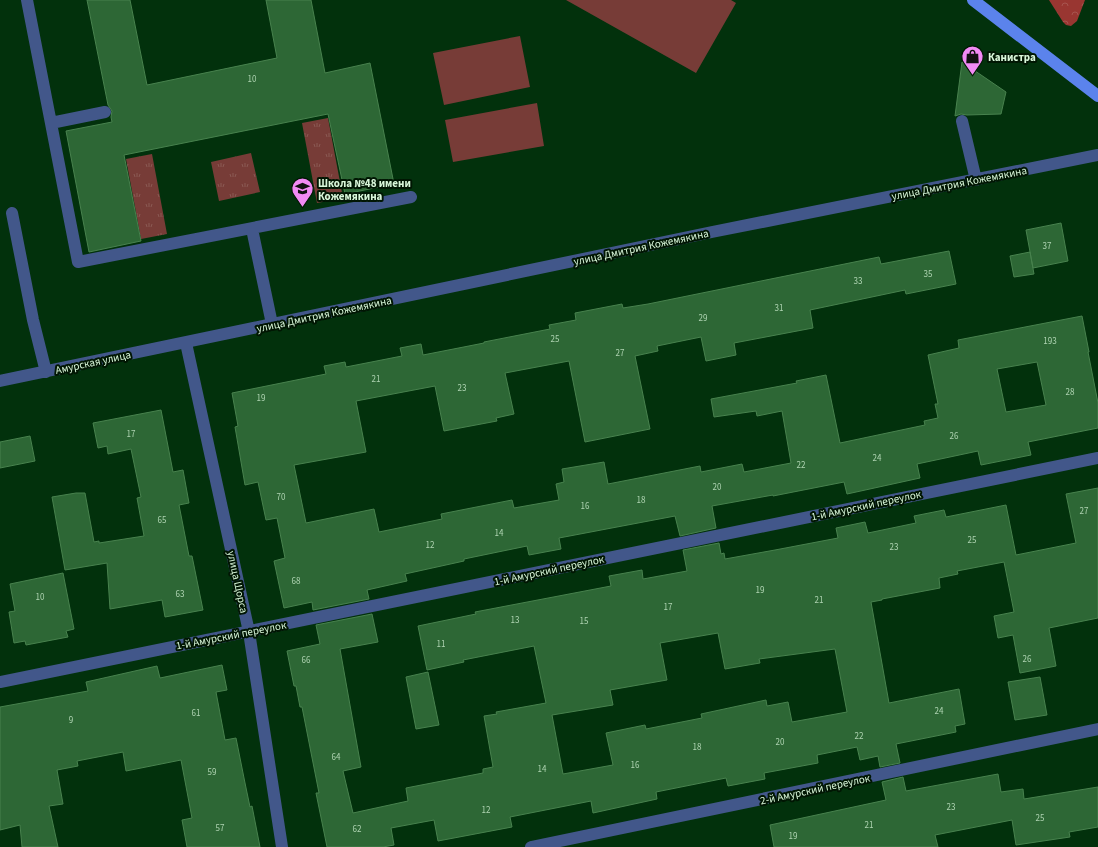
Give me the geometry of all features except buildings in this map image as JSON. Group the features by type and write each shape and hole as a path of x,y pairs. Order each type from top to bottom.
{"main road":[{"path":"973,0 1098,96"}],"street":[{"path":"27,0 78,262 411,197"},
{"path":"51,123 105,112"},
{"path":"962,121 976,180"},
{"name":"улица Дмитрия Кожемякина","path":"186,343 720,231 1098,156"},
{"path":"12,213 33,320 46,372"},
{"path":"252,229 272,324"},
{"name":"Амурская улица","path":"0,381 186,343"},
{"name":"улица Щорса","path":"186,343 249,632 282,847"},
{"name":"1-й Амурский переулок","path":"0,682 1098,458"},
{"name":"2-й Амурский переулок","path":"532,847 1098,729"}],"green space":[{"path":"566,0 731,0 736,3 696,73"},
{"path":"1049,0 1085,0 1077,21 1071,26 1066,25 1063,22"},
{"path":"520,36 530,87 444,105 433,53"},
{"path":"537,103 544,146 453,162 445,120"},
{"path":"328,118 343,198 317,203 302,123"},
{"path":"251,153 260,192 219,201 211,162"},
{"path":"152,154 167,234 141,239 126,159"}],"place":[{"name":"Канистра","path":"972,76"},
{"name":"Школа №48 имени Кожемякина","path":"302,208"}]}
